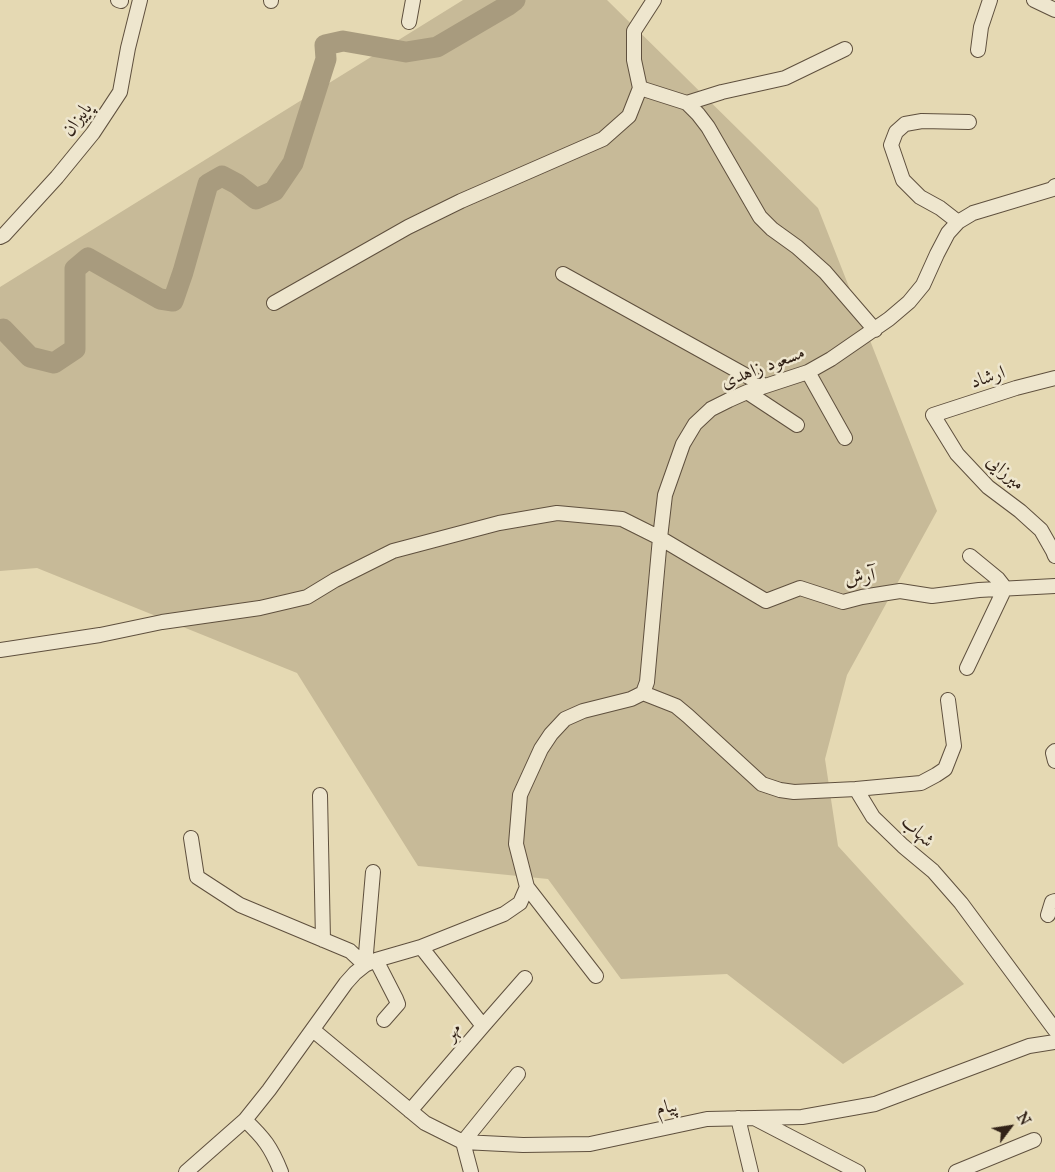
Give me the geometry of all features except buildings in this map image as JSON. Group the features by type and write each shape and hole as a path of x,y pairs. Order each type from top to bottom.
{"street":[{"name":"پاییزان","path":"0,237 57,178 93,133 120,92 128,48 140,0"},
{"path":"409,22 413,0"},
{"path":"274,303 408,227 461,201 603,139 629,116 640,88 634,60 634,31 654,0"},
{"path":"978,50 981,27 990,0"},
{"path":"1034,0 1055,10"},
{"path":"686,103 722,92 785,78 845,49"},
{"path":"640,88 686,103 698,114 708,127 760,217 825,272 875,330"},
{"path":"958,222 940,208 920,197 904,180 891,145 896,132 905,124 922,120 969,122"},
{"name":"مسعود زاهدی","path":"643,693 647,682 665,495 683,444 695,424 712,410 747,392 808,372 875,330 909,302 923,285 948,233 958,222 973,213 1054,189"},
{"path":"563,274 765,386"},
{"path":"808,372 845,438"},
{"name":"ارشاد","path":"933,415 1016,388 1055,378"},
{"path":"747,392 797,425"},
{"name":"میرزایی","path":"933,415 957,454 988,487 1020,511 1041,530 1055,556"},
{"path":"0,650 100,635 162,622 260,608 307,597 335,580 393,552 499,523 557,513 622,518 660,538"},
{"name":"آرش","path":"660,538 766,601 800,588 843,602 900,591 932,596 979,590 1055,586"},
{"path":"967,668 1005,588 998,579 970,556"},
{"path":"596,976 527,887 516,844 520,795 542,749 551,734 565,719 583,711 631,699 643,693 676,706 762,784 794,792 856,789"},
{"name":"شهاب","path":"948,700 954,746 944,769 921,783 856,789 874,817 933,872 961,903 1055,1030"},
{"path":"1055,751 1052,753 1055,761"},
{"path":"320,796 323,940"},
{"path":"191,838 197,877 240,905 350,951 370,962 398,1004 384,1020"},
{"path":"370,962 373,872"},
{"path":"186,1172 244,1120 269,1090 355,973 370,962 421,947 504,914 520,903 527,887"},
{"path":"1048,915 1052,902 1055,901"},
{"path":"421,947 482,1026"},
{"name":"مهر","path":"410,1111 482,1026 526,978"},
{"name":"پیام","path":"313,1030 425,1123 463,1142 523,1145 590,1144 707,1119 802,1117 875,1104 1029,1046 1055,1042"},
{"path":"471,1172 463,1142 518,1074"},
{"path":"738,1118 751,1172"},
{"path":"754,1118 858,1172"},
{"path":"244,1120 263,1138 281,1172"},
{"path":"956,1172 1034,1140"}],"shaded area":[{"path":"463,0 607,0 818,208 937,511 847,675 825,759 838,846 964,984 843,1064 727,974 621,979 548,879 418,866 297,673 37,568 0,571 0,287"}],"waterway":[{"path":"0,330 3,329 30,357 54,363 75,349 75,269 88,258 160,299 173,301 208,184 222,176 237,184 256,199 274,191 293,163 326,59 325,45 343,41 406,52 437,47 515,0"}]}
